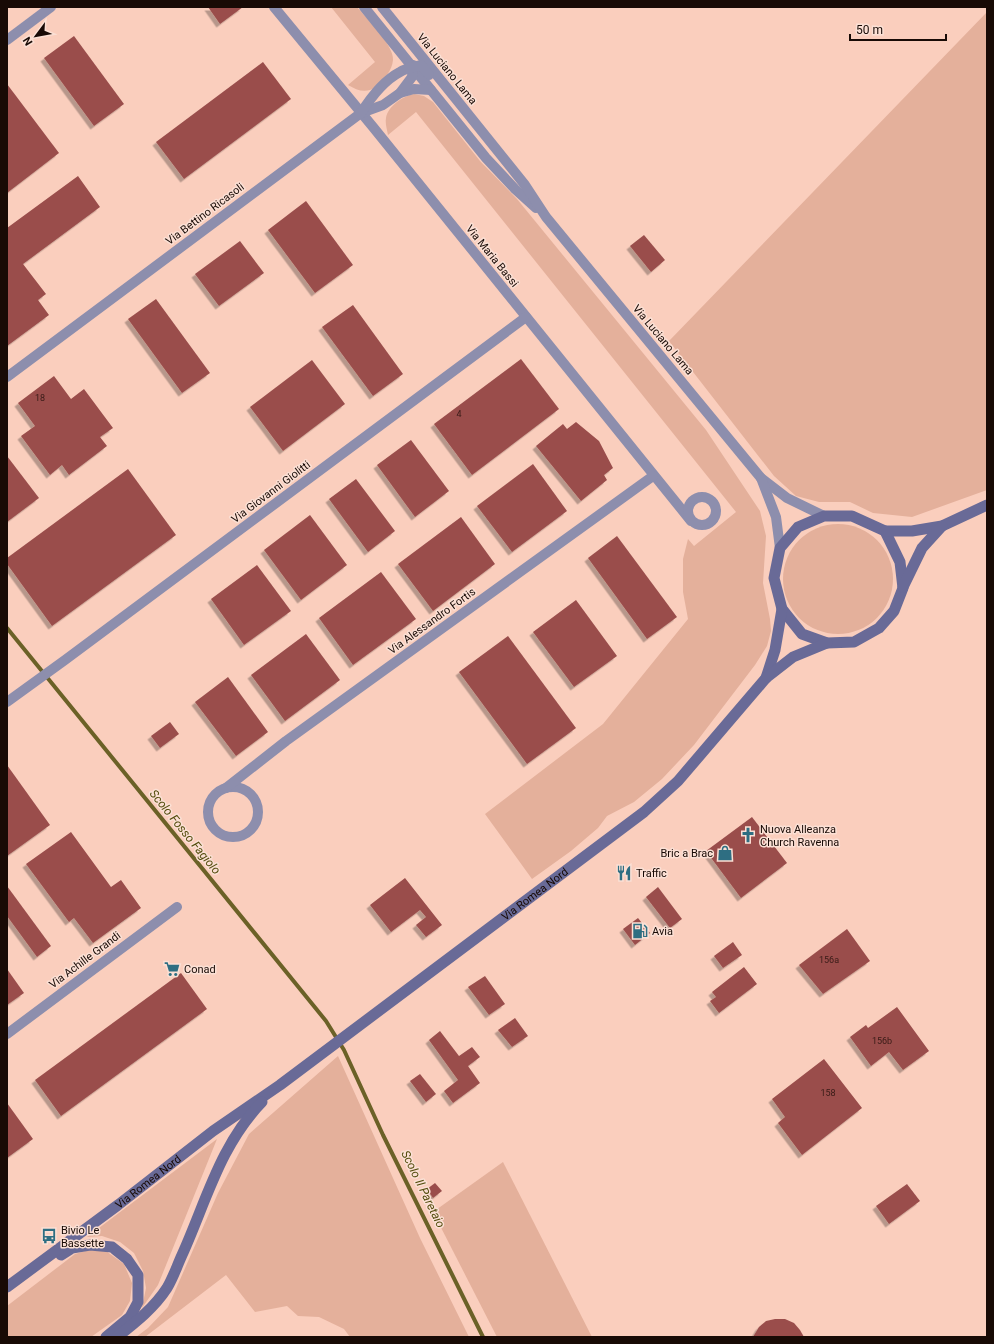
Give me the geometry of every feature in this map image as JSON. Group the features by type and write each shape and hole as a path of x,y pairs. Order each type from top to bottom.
{"main road":[{"path":"942,526 922,548 894,610 880,628 854,642 827,643 802,634 782,609 774,578 780,548 798,527 824,516 852,516 885,531 912,531 942,526 987,505"},
{"path":"885,531 900,562 903,588"},
{"name":"Via Romea Nord","path":"766,678 775,650 782,609"},
{"name":"Via Romea Nord","path":"7,1287 124,1200 213,1131 280,1085 644,812 678,781 766,678 793,657 827,643"},
{"name":"Via Romea Nord","path":"117,1337 146,1314 168,1287 192,1233 213,1179 232,1142 250,1115 280,1085"},
{"name":"Via Romea Nord","path":"16,1280 50,1263 72,1248 90,1245 112,1247 127,1258 138,1275 138,1302 130,1317 106,1337"}],"street":[{"path":"7,40 51,7"},
{"name":"Via Maria Bassi","path":"274,7 691,521"},
{"name":"Via Luciano Lama","path":"364,7 486,158 515,189 546,217"},
{"name":"Via Luciano Lama","path":"374,7 413,56 413,67"},
{"name":"Via Luciano Lama","path":"382,7 494,145 525,185 546,217 761,478 787,498 824,516"},
{"path":"390,79 398,69 400,60 398,48"},
{"name":"Via Luciano Lama","path":"413,67 421,65 477,133 494,145"},
{"path":"361,113 383,105 400,92 412,77 413,67"},
{"name":"Via Bettino Ricasoli","path":"7,378 361,113 372,96 390,79 400,71 413,67"},
{"path":"400,92 414,89 431,90"},
{"name":"Via Giovanni Giolitti","path":"7,702 526,317"},
{"name":"Via Alessandro Fortis","path":"226,788 234,787 250,793 258,808 257,819 253,827 242,836 233,837 222,834 215,829 212,824 209,816 209,808 213,798 219,792 292,737 653,476"},
{"name":"Via Luciano Lama","path":"761,478 776,518 780,548"},
{"name":"Via Achille Grandi","path":"7,1034 177,906"}],"shaded area":[{"path":"331,7 357,7 379,32 389,47 393,60 391,68 385,78 377,86 370,90 362,91 348,85 375,62"},
{"path":"987,12 987,490 912,517 873,513 850,502 819,502 796,496 774,476 669,341"},
{"path":"414,94 424,96 433,102 480,161 517,199 706,430 760,511 766,536 763,583 771,631 767,646 755,665 694,745 662,779 634,802 607,816 598,828 571,851 532,879 485,814 603,724 688,619 683,592 683,559 688,539 694,546 736,512 416,112 388,135 386,120 390,109 401,99"},
{"path":"838,524 859,528 869,533 877,540 884,548 889,558 893,579 889,600 884,610 877,618 869,625 859,630 838,634 817,630 807,625 799,618 792,610 787,600 783,579 787,558 792,548 799,540 807,533 817,528"},
{"path":"338,1056 420,1238 469,1337 350,1337 344,1329 319,1317 298,1316 287,1306 255,1312 226,1275 145,1337 136,1337 148,1328 168,1307 218,1193 249,1134"},
{"path":"217,1139 158,1285 142,1308 146,1288 143,1271 134,1253 120,1242 102,1236 87,1237"},
{"path":"503,1162 592,1337 497,1337 433,1212"},
{"path":"89,1250 106,1251 124,1264 132,1283 130,1301 122,1315 91,1337 7,1337 7,1306 75,1254"}],"building":[{"path":"208,7 243,7 220,24"},
{"path":"74,36 124,104 94,126 44,58"},
{"path":"263,62 291,99 184,179 156,142"},
{"path":"7,84 59,153 7,193"},
{"path":"78,176 100,207 23,264 46,294 38,300 49,315 7,346 7,228"},
{"path":"306,201 353,265 315,293 268,230"},
{"path":"644,235 665,260 651,272 630,246"},
{"path":"240,241 264,273 219,306 195,274"},
{"path":"156,299 210,373 182,393 128,319"},
{"path":"353,305 403,374 373,396 322,327"},
{"path":"521,359 559,409 472,475 434,424"},
{"path":"312,360 345,404 283,451 250,407"},
{"path":"54,376 71,399 84,389 113,428 100,437 107,446 69,475 62,465 50,475 21,436 35,426 18,403"},
{"path":"576,422 599,441 613,468 604,475 607,480 581,501 536,446 563,424 567,429"},
{"path":"411,440 449,491 415,517 377,465"},
{"path":"7,456 39,498 7,522"},
{"path":"533,464 567,511 512,552 477,506"},
{"path":"128,469 176,535 52,626 7,564 7,558"},
{"path":"356,479 395,531 368,552 329,499"},
{"path":"310,515 347,565 301,600 264,550"},
{"path":"461,517 495,564 433,611 398,564"},
{"path":"617,536 677,617 647,639 588,558"},
{"path":"257,565 291,611 244,645 211,599"},
{"path":"381,572 416,619 353,665 319,618"},
{"path":"576,600 617,656 574,687 533,632"},
{"path":"306,634 340,680 285,721 251,675"},
{"path":"508,636 576,728 527,764 459,672"},
{"path":"228,677 268,732 236,756 195,702"},
{"path":"170,722 179,734 160,748 151,736"},
{"path":"7,765 50,825 7,856"},
{"path":"752,817 787,863 741,898 706,851"},
{"path":"71,832 111,887 121,880 141,908 93,943 74,918 69,922 26,864"},
{"path":"405,878 442,925 426,937 416,925 426,917 420,910 391,932 370,905"},
{"path":"7,886 51,946 37,957 7,916"},
{"path":"658,887 682,919 670,928 646,897"},
{"path":"638,918 650,933 635,945 623,929"},
{"path":"847,929 870,961 823,994 799,965"},
{"path":"733,942 742,955 723,968 714,956"},
{"path":"744,967 757,984 719,1013 710,1001 716,997 712,992"},
{"path":"7,969 24,993 7,1005"},
{"path":"181,973 207,1009 61,1116 35,1080"},
{"path":"485,976 505,1004 489,1015 468,987"},
{"path":"897,1007 929,1051 903,1070 889,1052 871,1066 850,1037 866,1025 868,1028"},
{"path":"515,1018 528,1036 512,1047 498,1030"},
{"path":"440,1031 459,1056 472,1047 480,1057 468,1066 480,1083 453,1103 444,1091 458,1080 429,1040"},
{"path":"824,1059 862,1108 802,1155 778,1123 785,1117 772,1099"},
{"path":"420,1074 436,1094 426,1102 410,1081"},
{"path":"7,1103 33,1139 7,1158"},
{"path":"435,1183 442,1191 433,1198 427,1189"},
{"path":"907,1184 920,1201 889,1224 876,1206"},
{"path":"785,1319 794,1323 804,1337 753,1337 759,1327 766,1321"}],"waterway":[{"name":"Scolo Fosso Fagiolo","path":"7,628 326,1021 344,1050 383,1135 483,1337"}],"place":[{"name":"Nuova Alleanza Church Ravenna","path":"748,835"},
{"name":"Bric a Brac","path":"725,853"},
{"name":"Traffic","path":"624,873"},
{"name":"Avia","path":"640,931"},
{"name":"Conad","path":"172,969"},
{"name":"Bivio Le Bassette","path":"49,1236"}],"water label":[{"name":"Scolo Il Paretaio","path":"423,1189"}]}
